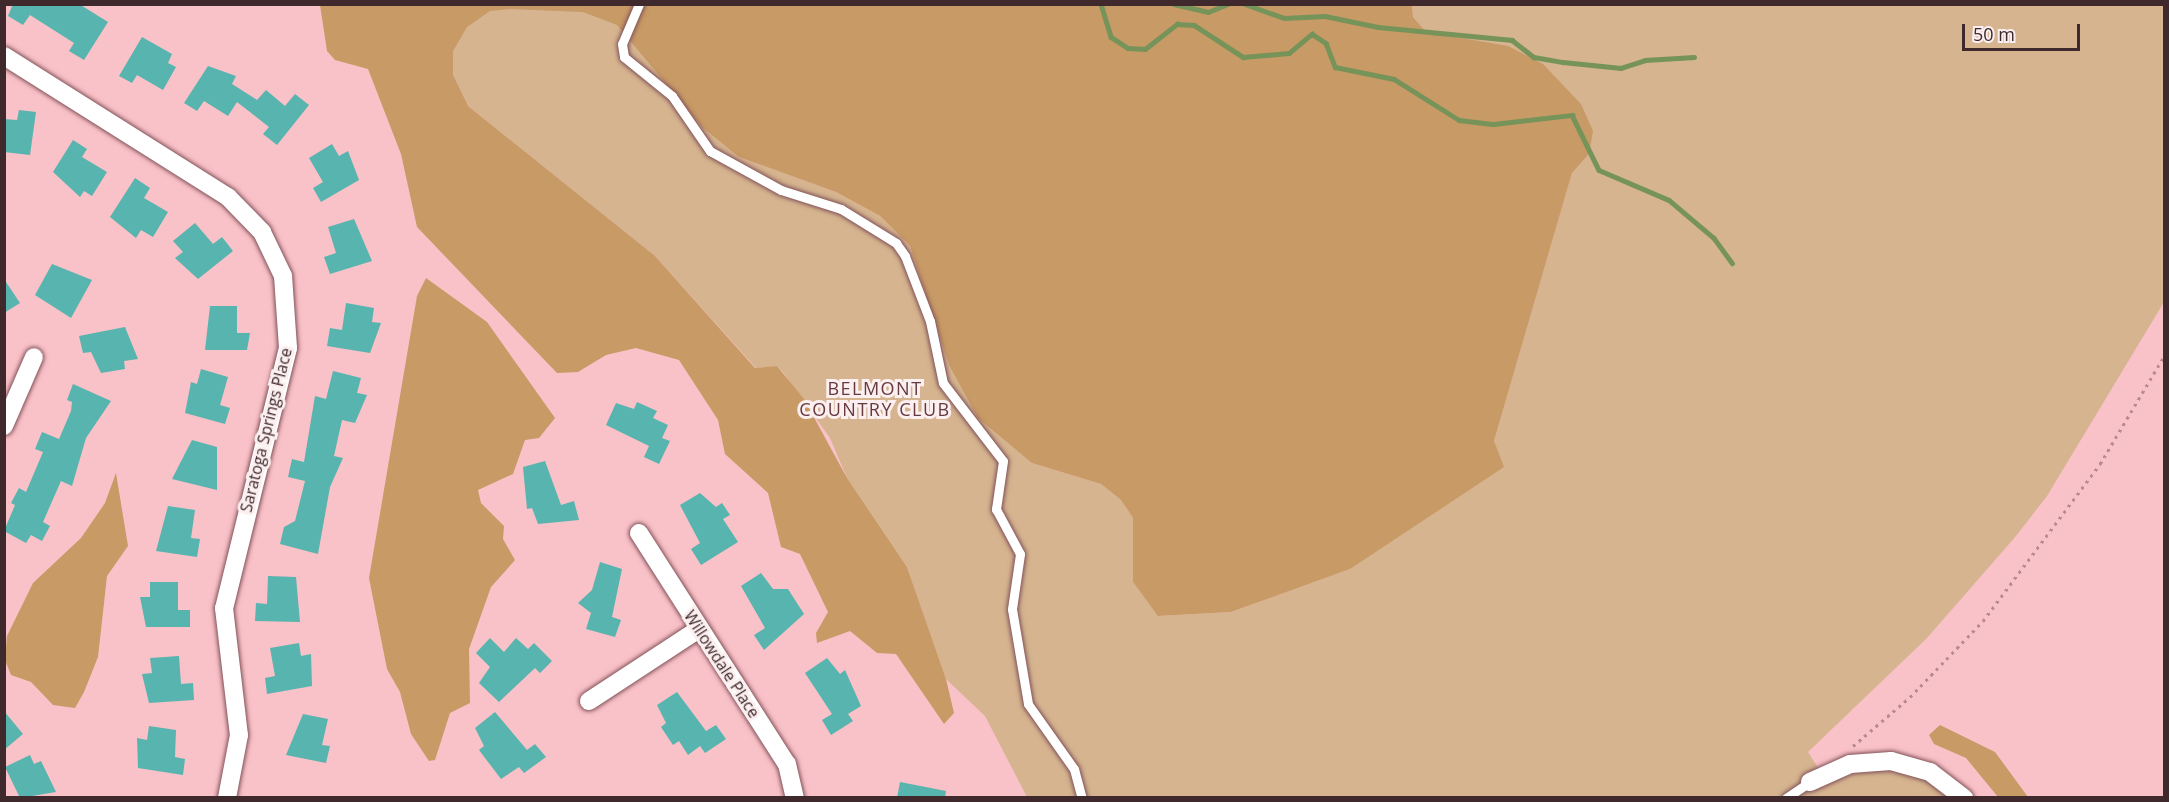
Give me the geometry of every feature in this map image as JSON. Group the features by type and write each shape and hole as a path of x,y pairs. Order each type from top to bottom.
{"street":[{"name":"Saratoga Springs Place","path":"4,56 228,197 262,232 283,276 288,348 224,608 239,735 227,798"},
{"path":"4,426 34,357"},
{"name":"Willowdale Place","path":"639,533 787,764 795,798"},
{"path":"589,701 699,629"},
{"path":"1810,782 1850,764 1891,761 1930,772 1964,798"}],"lane":[{"path":"639,4 622,44 624,57 672,96 710,151 781,190 841,209 896,243 905,256 928,315 943,383 1003,461 996,508 1020,554 1012,609 1028,704 1074,769 1082,798"},
{"path":"1786,798 1810,782"}],"path":[{"path":"1847,752 1910,698 1983,621 2100,464 2164,356"}],"shaded area":[{"path":"320,5 710,5 739,157 836,192 880,216 910,246 949,365 1032,463 1101,484 1121,500 1133,518 1133,582 1159,616 1231,612 1350,569 1494,441 1572,173 1589,154 1459,36 1426,32 1413,17 1412,5 2164,5 2164,302 2047,496 2016,536 1927,638 1808,752 1827,782 1876,767 1918,774 1951,797 1027,797 985,716 946,679 907,567 847,478 830,438 783,372 777,366 756,368 655,256 468,106"},
{"path":"320,5 1412,5 1413,17 1426,32 1508,46 1543,64 1581,104 1593,131 1589,154 1572,173 1494,441 1504,467 1350,569 1231,612 1158,616 1133,582 1133,518 1121,500 1101,484 1032,463 978,418 949,365 910,246 880,216 836,192 739,157 702,127 617,25 583,12 510,9 490,11 467,27 453,51 453,75 468,106 655,256 755,368 777,366 804,399 847,478 907,567 946,679 954,713 944,724 896,654 877,653 850,631 817,643 816,633 828,612 800,554 781,547 768,493 725,454 718,420 679,360 636,348 606,355 578,372 557,373 417,227 401,154 368,69 335,60 327,51"},
{"path":"426,278 487,322 555,418 539,438 525,440 513,474 478,490 481,503 504,526 503,539 515,560 491,587 469,649 470,703 450,713 435,760 429,761 411,734 400,692 387,669 369,578 417,296"},
{"path":"116,473 128,546 107,576 98,657 75,708 53,705 31,682 11,675 5,660 7,636 33,583 81,538 105,503"},
{"path":"1940,725 1995,752 2028,797 1998,797 1966,758 1934,744 1929,735"}],"building":[{"path":"13,4 79,4 108,22 84,60 69,51 74,43 30,15 23,25 8,16"},
{"path":"142,37 172,54 168,63 176,67 163,90 137,75 132,83 119,76"},
{"path":"208,66 236,76 232,84 257,100 266,90 285,106 295,94 309,105 277,145 263,134 269,127 237,102 228,116 204,101 197,111 184,103"},
{"path":"19,110 36,112 30,155 4,152 4,119 17,120"},
{"path":"73,140 87,149 82,157 107,172 92,196 84,191 80,197 53,172"},
{"path":"332,144 339,156 348,151 359,180 321,202 313,188 323,182 309,158"},
{"path":"135,178 150,188 144,198 168,212 153,237 141,230 136,238 110,217"},
{"path":"354,219 372,261 330,274 324,257 336,253 328,227"},
{"path":"195,223 213,244 222,237 233,251 198,279 175,258 183,252 173,241"},
{"path":"52,264 92,280 71,318 35,295"},
{"path":"4,279 20,303 4,313"},
{"path":"346,303 374,308 372,322 381,323 370,353 327,346 330,328 342,330"},
{"path":"210,306 237,306 237,333 250,333 247,350 205,350"},
{"path":"125,327 138,359 124,361 125,369 101,373 91,352 83,353 79,336"},
{"path":"201,369 228,377 220,405 230,408 225,424 185,413 191,382 197,384"},
{"path":"333,371 361,378 357,393 367,395 355,423 342,420 334,456 343,458 330,487 318,554 280,544 284,527 295,521 305,481 288,477 292,459 304,462 315,396 326,399"},
{"path":"73,384 111,401 86,438 72,486 61,481 43,522 50,526 42,541 31,535 26,543 4,531 15,505 11,503 19,488 26,492 43,452 35,449 42,432 59,439 71,411 72,402 67,400"},
{"path":"637,402 657,411 653,418 668,425 662,438 670,441 659,464 644,457 649,446 606,425 616,403 634,409"},
{"path":"192,440 217,447 217,490 172,479"},
{"path":"545,461 561,505 574,501 579,520 538,524 532,508 527,509 523,467"},
{"path":"700,493 716,507 722,503 730,515 723,519 738,542 701,565 691,549 700,543 680,505"},
{"path":"168,506 195,510 191,538 200,539 197,557 156,551"},
{"path":"600,562 622,569 612,617 621,620 615,637 586,629 591,613 578,603 592,590"},
{"path":"761,573 773,589 788,589 804,614 764,650 754,635 765,628 741,586"},
{"path":"268,576 296,577 300,622 255,621 256,603 267,604"},
{"path":"150,582 178,582 178,610 190,610 190,627 146,627 140,597 150,597"},
{"path":"490,638 504,652 516,638 528,649 534,643 552,661 540,673 535,668 499,702 479,683 490,667 476,653"},
{"path":"299,643 301,656 311,654 312,686 267,694 265,678 275,676 270,648"},
{"path":"179,656 181,684 193,683 194,700 149,703 142,674 152,673 150,658"},
{"path":"827,658 840,674 845,670 861,706 848,714 853,721 831,735 822,720 832,714 805,673"},
{"path":"677,692 706,731 716,725 726,739 705,753 700,746 688,755 679,741 673,745 661,727 666,723 657,705"},
{"path":"4,711 23,734 4,750"},
{"path":"495,712 527,750 535,744 546,757 524,773 519,767 501,779 479,750 484,746 475,728"},
{"path":"303,714 328,719 322,745 330,746 326,763 286,755"},
{"path":"149,726 176,730 175,757 185,759 183,775 138,768 137,738 147,740"},
{"path":"30,755 34,764 41,761 56,792 20,798 5,767"},
{"path":"900,782 946,791 945,798 897,798"}],"waterway":[{"path":"1101,4 1111,37 1128,48 1145,49 1177,24 1194,25 1243,57 1289,53 1312,34 1326,43 1335,67 1394,79 1459,120 1494,124 1572,115 1599,170 1669,200 1714,238 1732,263"},
{"path":"1174,4 1208,12 1228,4"},
{"path":"1245,4 1284,18 1325,16 1378,27 1512,40 1534,57 1563,62 1621,68 1645,60 1694,57"}],"district":[{"name":"BELMONT COUNTRY CLUB","path":"875,399"}]}
